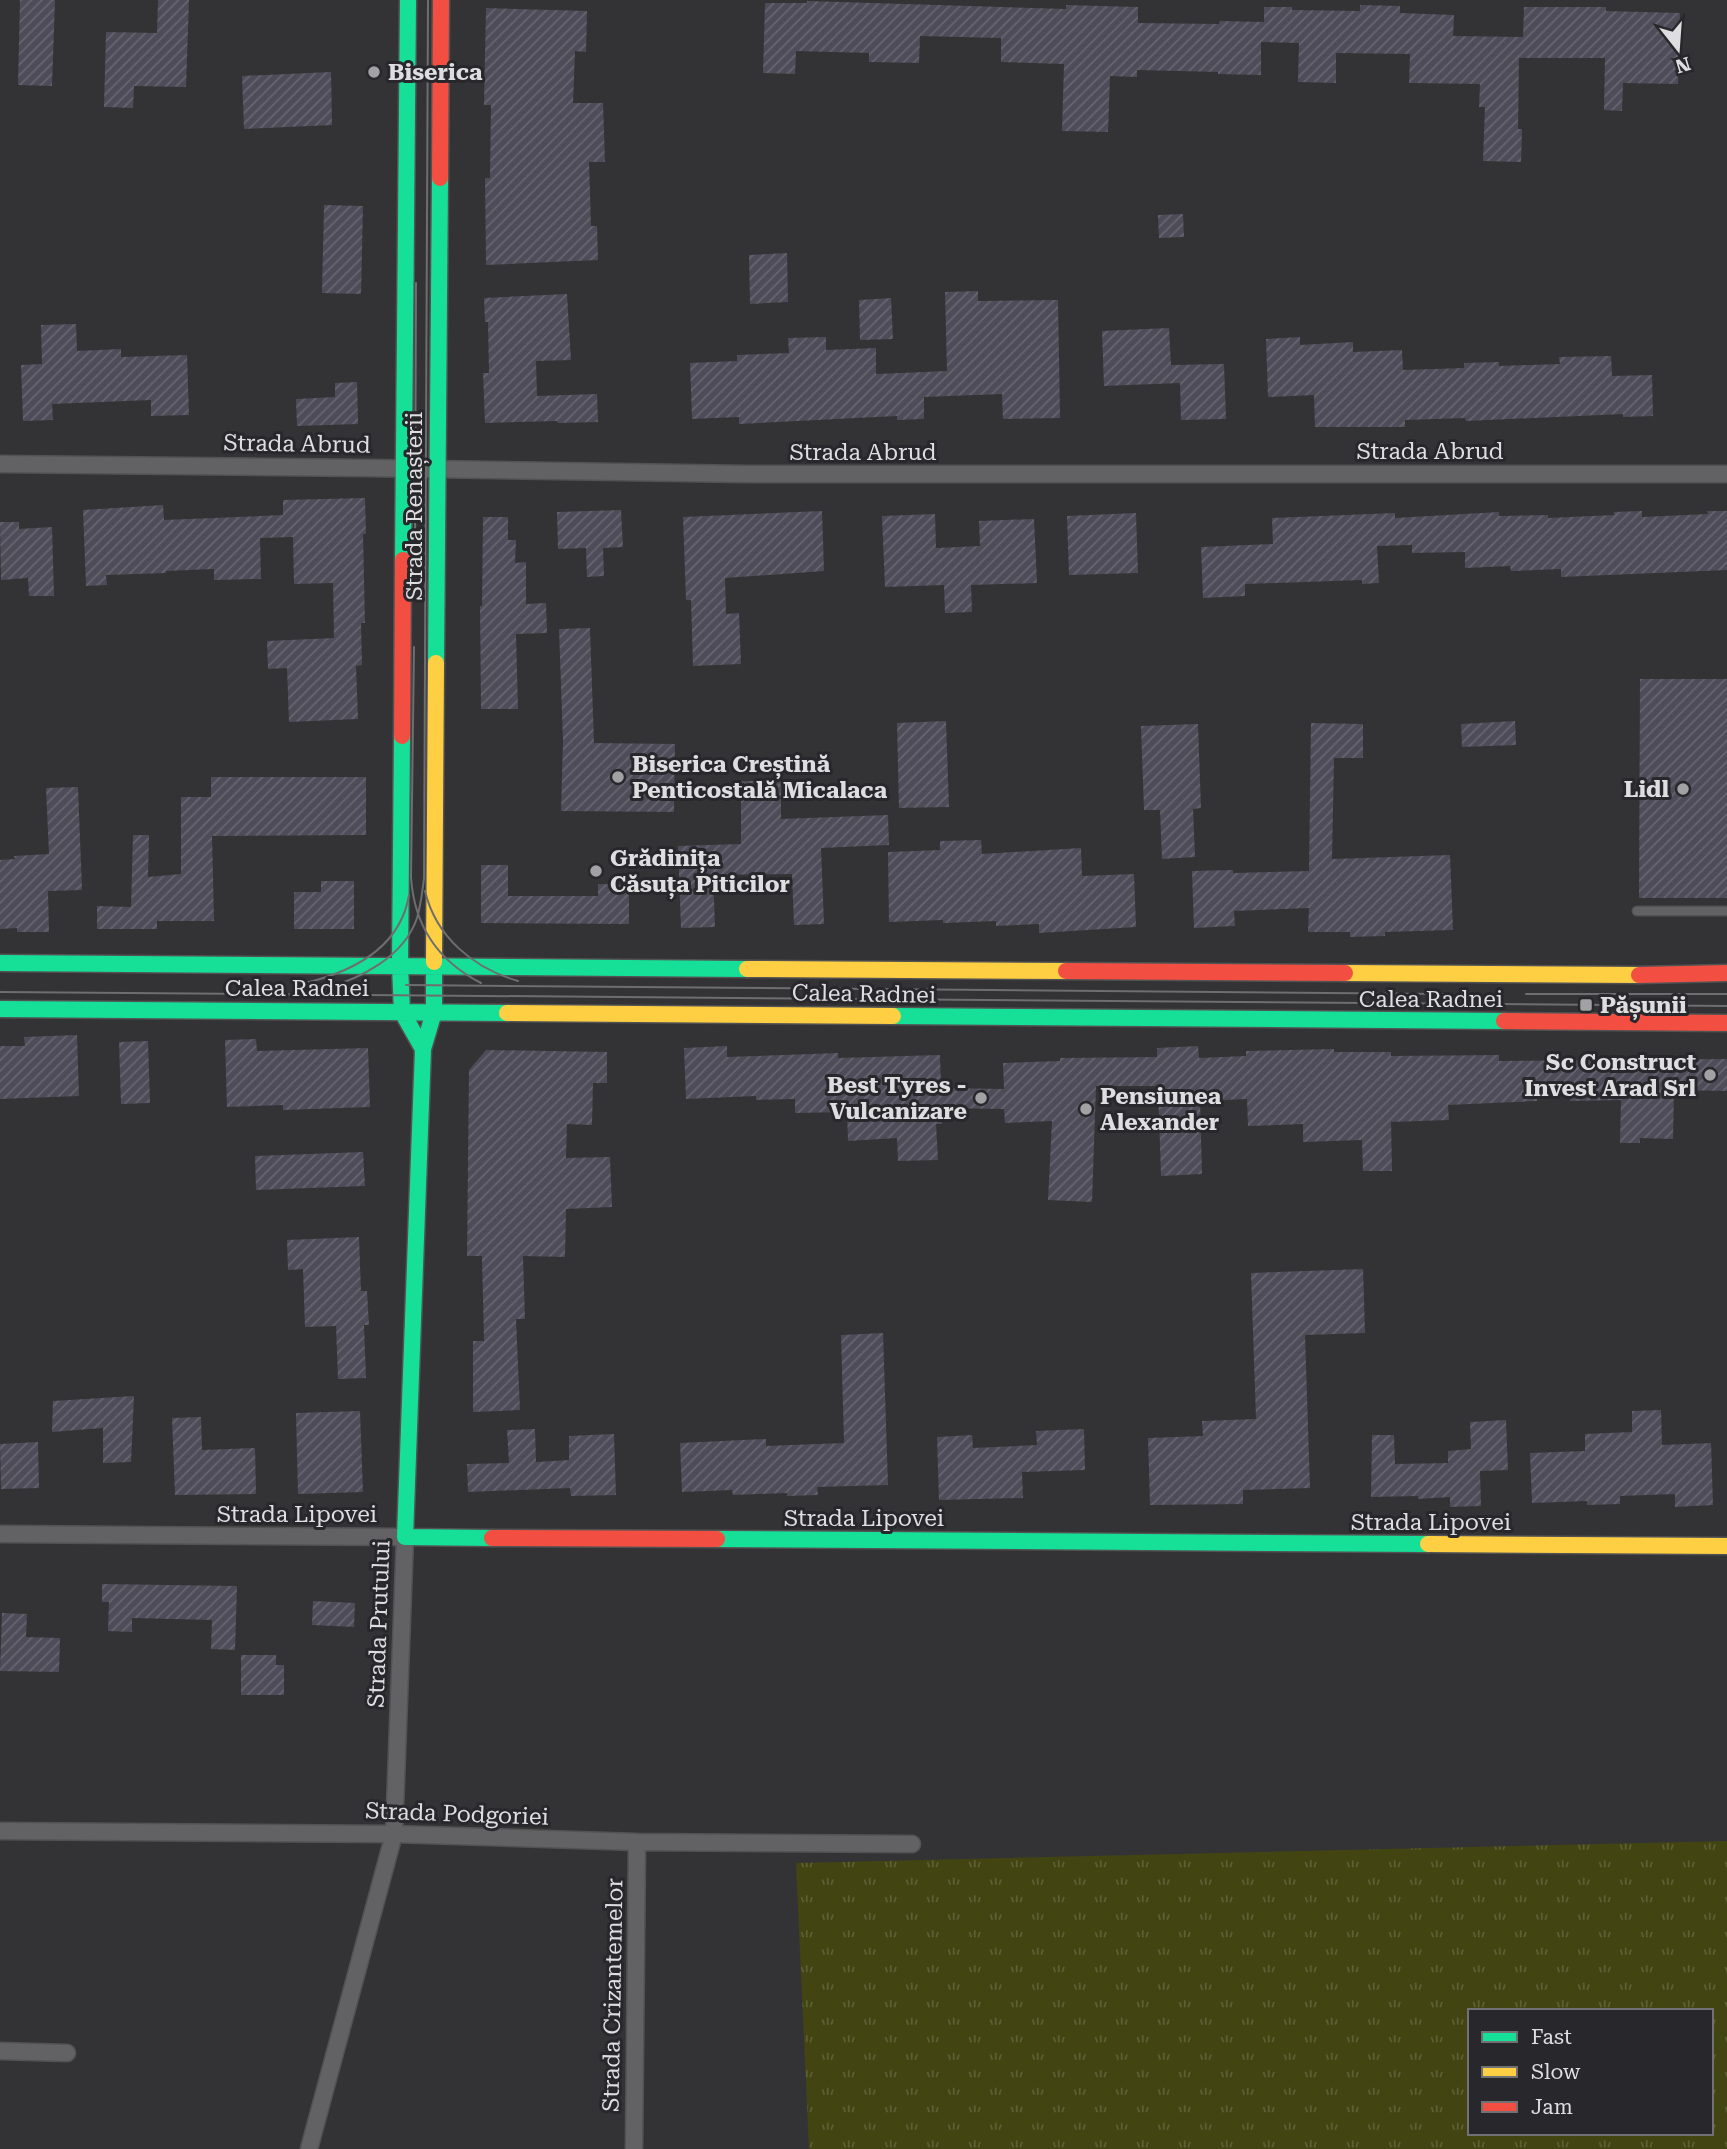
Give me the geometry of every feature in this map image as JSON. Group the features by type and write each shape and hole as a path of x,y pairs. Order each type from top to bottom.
{"street":[{"name":"Strada Renașterii","path":"402,1012 400,966 408,0"},
{"name":"Strada Renașterii","path":"434,1012 441,0"},
{"name":"Strada Abrud","path":"0,464 746,474 1727,474"},
{"name":"Calea Radnei","path":"0,963 1614,975 1727,973"},
{"name":"Calea Radnei","path":"0,1009 1727,1023"},
{"path":"402,1012 423,1049"},
{"name":"Strada Prutului","path":"309,2149 394,1834 423,1049 434,1012"},
{"name":"Strada Lipovei","path":"0,1534 1727,1546"},
{"name":"Strada Podgoriei","path":"0,1831 394,1834 637,1842 912,1844"},
{"name":"Strada Crizantemelor","path":"634,2149 637,1842"},
{"path":"0,2051 68,2053"}],"lane":[{"path":"1637,911 1727,911"}],"green space":[{"path":"1727,1841 1727,2149 809,2149 796,1863"}],"building":[{"path":"20,0 55,0 52,86 18,85"},
{"path":"158,0 189,0 186,87 134,86 133,108 104,107 106,32 157,33"},
{"path":"807,1 1066,9 1066,5 1138,7 1138,23 1219,24 1220,21 1264,22 1264,7 1360,11 1360,5 1400,6 1400,13 1454,15 1453,36 1523,37 1524,7 1606,7 1606,11 1680,13 1678,84 1623,83 1622,111 1604,110 1605,58 1519,58 1518,129 1522,129 1521,162 1483,161 1485,107 1479,107 1480,84 1409,83 1410,54 1336,53 1336,83 1298,82 1299,43 1261,42 1261,75 1137,70 1137,77 1110,76 1108,132 1062,131 1064,64 1001,62 1001,38 920,36 919,63 869,62 869,53 796,51 795,74 763,73 765,3"},
{"path":"486,8 587,11 586,52 575,51 573,103 603,103 605,162 589,162 591,226 597,226 598,260 486,265 485,178 490,178 491,105 484,105"},
{"path":"331,72 332,125 244,129 242,76"},
{"path":"324,205 363,206 361,294 322,293"},
{"path":"1183,214 1184,237 1159,238 1158,215"},
{"path":"787,253 788,302 750,304 749,255"},
{"path":"978,291 978,301 1058,300 1060,418 1003,419 1002,394 924,397 924,419 897,420 897,416 739,424 739,417 692,419 690,363 737,361 737,355 789,353 788,338 826,337 826,350 876,348 876,374 947,371 945,292"},
{"path":"567,294 571,360 536,361 537,396 597,394 598,422 485,423 483,373 489,373 488,322 485,322 484,298"},
{"path":"891,298 893,339 860,340 859,300"},
{"path":"76,324 77,351 121,349 121,357 187,355 189,415 151,416 151,400 52,404 53,420 23,421 21,365 42,364 41,325"},
{"path":"1169,328 1171,365 1224,364 1226,419 1181,420 1180,383 1104,386 1102,331"},
{"path":"1300,337 1300,345 1353,342 1353,352 1402,350 1403,370 1464,368 1464,363 1499,362 1499,366 1560,364 1559,357 1611,356 1612,376 1652,375 1653,416 1623,417 1623,414 1466,421 1465,418 1405,420 1405,427 1315,427 1314,395 1268,397 1266,339"},
{"path":"357,382 358,424 297,426 296,399 335,397 335,383"},
{"path":"365,498 365,623 361,623 362,665 356,666 358,719 289,722 287,668 268,669 267,641 334,638 333,583 294,584 293,537 260,538 261,579 214,580 214,569 106,575 107,585 86,586 83,510 163,505 164,520 283,515 283,500"},
{"path":"621,510 623,547 603,548 604,576 587,577 586,548 558,549 557,512"},
{"path":"822,511 824,571 725,578 726,614 739,613 741,664 693,666 691,600 686,600 683,517"},
{"path":"1642,511 1642,517 1727,511 1727,570 1561,577 1561,569 1511,571 1510,566 1465,568 1465,552 1412,553 1412,545 1377,546 1379,583 1362,584 1362,580 1245,584 1245,596 1203,598 1201,547 1273,544 1272,518 1395,513 1395,518 1499,512 1499,516 1548,515 1548,518"},
{"path":"1136,513 1138,573 1069,575 1067,516"},
{"path":"935,514 936,548 980,546 979,521 1034,519 1037,583 971,585 972,612 945,613 944,585 885,587 882,516"},
{"path":"483,517 508,517 508,540 516,540 515,563 526,562 526,604 546,603 547,633 516,634 518,709 481,709"},
{"path":"0,522 19,522 19,529 52,527 54,596 29,596 28,578 1,580"},
{"name":"Biserica Creștină Penticostală Micalaca","path":"590,628 594,743 675,744 674,812 561,811 563,742 559,629"},
{"name":"Lidl","path":"1640,679 1727,679 1727,898 1639,898"},
{"path":"946,721 949,807 899,808 897,723"},
{"path":"1515,721 1516,745 1462,747 1461,724"},
{"path":"1311,723 1363,724 1363,758 1334,758 1332,859 1450,855 1453,930 1385,932 1385,936 1350,937 1350,932 1308,932 1309,908 1234,911 1235,926 1194,928 1192,871 1309,871"},
{"path":"1198,724 1201,808 1193,809 1195,857 1162,859 1160,810 1144,810 1141,726"},
{"path":"211,777 366,777 366,835 212,836 214,921 157,921 157,929 97,929 97,906 131,907 133,835 149,835 148,877 181,874 181,797 211,797"},
{"path":"741,781 781,781 781,819 888,815 889,845 821,848 824,924 794,925 792,874 713,875 715,927 681,928 678,846 741,844"},
{"path":"78,787 82,890 48,891 49,932 0,929 0,860 15,859 14,856 49,854 46,788"},
{"path":"981,840 982,854 1081,848 1082,876 1134,874 1136,927 1039,933 1039,924 996,926 996,921 943,923 943,920 889,922 888,852 940,850 940,841"},
{"path":"481,865 508,865 508,896 598,896 598,884 629,885 629,924 481,923"},
{"path":"321,881 354,881 354,929 294,929 294,892 321,892"},
{"path":"77,1035 79,1096 0,1099 0,1046 25,1046 24,1037"},
{"path":"256,1039 257,1051 368,1048 370,1107 283,1110 283,1105 227,1107 225,1040"},
{"path":"148,1041 150,1103 121,1104 119,1042"},
{"path":"727,1046 727,1057 838,1053 838,1058 940,1055 941,1088 1004,1089 1003,1063 1060,1061 1060,1058 1157,1057 1157,1048 1198,1046 1199,1058 1246,1056 1246,1051 1334,1049 1334,1052 1391,1052 1391,1056 1499,1055 1499,1061 1727,1059 1727,1091 1674,1090 1673,1139 1640,1138 1640,1143 1620,1143 1621,1100 1570,1101 1570,1087 1537,1088 1537,1101 1448,1105 1449,1120 1391,1122 1392,1171 1363,1171 1362,1140 1303,1142 1303,1124 1248,1126 1247,1099 1200,1101 1202,1174 1161,1176 1158,1086 1096,1086 1092,1202 1048,1200 1052,1121 1005,1123 1004,1109 942,1108 942,1124 936,1124 938,1160 898,1161 897,1138 848,1141 847,1112 795,1113 795,1099 756,1100 756,1096 686,1099 684,1048"},
{"path":"486,1050 607,1052 607,1083 593,1083 592,1125 567,1124 566,1158 610,1157 612,1207 566,1209 565,1257 523,1256 525,1319 516,1319 520,1410 473,1412 473,1341 484,1341 482,1256 467,1256 469,1070"},
{"path":"363,1152 365,1186 256,1190 255,1156"},
{"path":"359,1237 361,1291 367,1291 369,1325 364,1325 366,1378 338,1379 336,1326 305,1327 303,1269 288,1270 287,1240"},
{"path":"1363,1269 1365,1333 1305,1335 1310,1488 1243,1490 1243,1504 1150,1505 1148,1438 1203,1436 1202,1421 1256,1419 1251,1273"},
{"path":"883,1333 888,1485 817,1487 818,1495 733,1495 732,1490 682,1492 680,1443 766,1439 766,1446 844,1443 841,1335"},
{"path":"134,1396 131,1462 103,1463 103,1428 52,1432 53,1401"},
{"path":"1661,1410 1662,1445 1711,1443 1713,1505 1675,1507 1675,1494 1620,1496 1620,1504 1587,1505 1587,1501 1532,1503 1530,1453 1585,1451 1585,1434 1632,1432 1632,1411"},
{"path":"360,1411 363,1492 298,1494 296,1413"},
{"path":"201,1417 202,1450 255,1448 256,1494 175,1495 172,1418"},
{"path":"1506,1420 1508,1470 1480,1471 1481,1506 1450,1507 1450,1497 1371,1497 1372,1435 1394,1435 1395,1464 1448,1463 1448,1451 1471,1449 1470,1422"},
{"path":"535,1429 536,1462 569,1460 569,1436 614,1434 616,1495 571,1496 570,1488 468,1492 467,1464 509,1463 507,1430"},
{"path":"1084,1429 1085,1470 1022,1472 1023,1498 939,1500 937,1437 972,1435 973,1448 1037,1445 1036,1431"},
{"path":"38,1442 39,1488 1,1489 0,1444"},
{"path":"102,1584 237,1586 235,1650 211,1649 212,1620 132,1618 132,1632 108,1631 109,1602 102,1602"},
{"path":"313,1601 355,1603 354,1627 312,1625"},
{"path":"2,1613 27,1614 26,1637 60,1638 59,1672 0,1671"},
{"path":"241,1655 276,1655 276,1665 284,1665 284,1695 241,1695"}],"tram line":[{"path":"323,989 366,972 402,944 417,918 424,879 428,0"},
{"path":"415,539 416,283"},
{"path":"414,647 413,894 417,911 431,940 452,964 481,983"},
{"path":"425,891 438,923 459,948 486,968 518,981"},
{"path":"301,984 337,973 370,956 395,930 404,914 409,895"},
{"path":"406,985 1445,994"},
{"path":"0,992 1727,1006"},
{"path":"1526,994 1727,994"}],"traffic: fast":[{"path":"403,560 408,0"},
{"path":"436,663 440,178"},
{"path":"402,736 402,1012 423,1049"},
{"path":"434,962 434,1012 423,1049 405,1537 492,1538"},
{"path":"0,963 747,969"},
{"path":"0,1009 507,1013"},
{"path":"893,1016 1504,1021"},
{"path":"717,1539 1428,1544"}],"traffic: slow":[{"path":"434,962 436,663"},
{"path":"747,969 1066,971"},
{"path":"1345,973 1639,975"},
{"path":"507,1013 893,1016"},
{"path":"1428,1544 1727,1546"}],"traffic: jam":[{"path":"440,178 441,0"},
{"path":"402,736 403,560"},
{"path":"1066,971 1345,973"},
{"path":"1639,975 1727,973"},
{"path":"1504,1021 1727,1023"},
{"path":"492,1538 717,1539"}],"place":[{"name":"Biserica","path":"374,72"},
{"name":"Biserica Creștină Penticostală Micalaca","path":"618,777"},
{"name":"Lidl","path":"1683,789"},
{"name":"Grădinița Căsuța Piticilor","path":"596,871"},
{"name":"Pășunii","path":"1586,1005"},
{"name":"Sc Construct Invest Arad Srl","path":"1710,1075"},
{"name":"Best Tyres - Vulcanizare","path":"981,1098"},
{"name":"Pensiunea Alexander","path":"1086,1109"}]}
